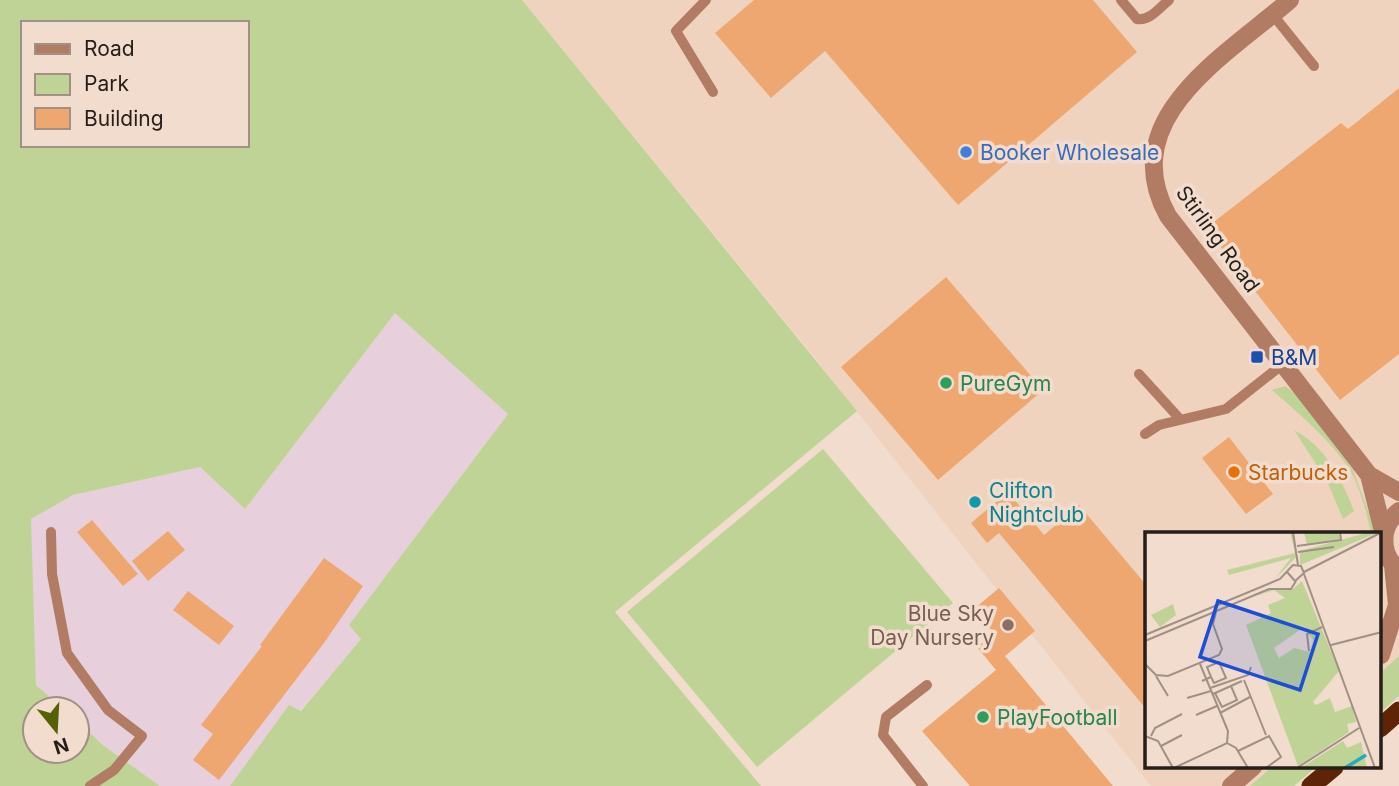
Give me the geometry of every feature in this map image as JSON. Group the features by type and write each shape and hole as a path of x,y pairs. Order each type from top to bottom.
{"highway":[{"path":"1382,726 1399,711"},
{"path":"1311,786 1333,768"}],"street":[{"name":"Stirling Road","path":"1290,0 1201,74 1172,108 1157,140 1153,173 1159,200 1168,216 1368,475 1384,535 1384,546 1396,568"},
{"name":"Stirling Road","path":"1368,475 1399,492"},
{"path":"1384,535 1388,524 1399,511"},
{"path":"1382,650 1397,605 1396,568"},
{"path":"1382,655 1399,646"},
{"path":"1231,786 1252,768"}],"lane":[{"path":"706,0 676,31 713,92"},
{"path":"1121,0 1137,19 1141,20 1149,18 1169,0"},
{"path":"1273,15 1314,66"},
{"path":"1145,434 1159,425 1179,418 1226,409 1283,364"},
{"path":"1139,374 1179,418"},
{"path":"51,532 52,574 66,653 108,710 142,736 114,770 90,786"},
{"path":"923,786 883,735 886,717 927,685"}],"shaded area":[{"path":"522,0 1399,0 1399,682 1382,696 1382,532 1145,532 1145,768 1297,768 1275,786 1151,786 811,353"},
{"path":"395,313 508,414 350,625 361,639 300,711 289,706 230,786 160,786 91,734 91,695 47,695 36,685 30,519 73,495 200,467 245,509"}],"green space":[{"path":"0,0 522,0 857,411 615,612 761,786 230,786 289,705 301,711 361,639 349,625 508,414 395,313 245,509 200,467 73,495 31,519 36,685 47,695 21,695 21,765 91,765 91,734 160,786 0,786"},
{"path":"1285,386 1296,394 1353,470 1376,532 1371,532 1358,486 1344,461 1315,428 1272,390"},
{"path":"1294,430 1315,445 1338,476 1354,511 1343,519 1327,481"},
{"path":"823,449 953,603 757,767 627,612"},
{"path":"1399,656 1399,696 1382,711 1382,671"},
{"path":"1271,768 1315,768 1294,786 1250,786"}],"building":[{"name":"Booker Wholesale","path":"754,0 1093,0 1137,52 958,205 825,51 771,98 715,33"},
{"path":"1399,88 1399,354 1340,400 1206,228 1341,123 1348,129"},
{"name":"PureGym","path":"946,277 1043,390 938,480 841,367"},
{"path":"1229,437 1273,494 1246,514 1202,458"},
{"path":"1008,492 1044,535 1079,505 1145,584 1145,708 999,533 987,543 971,523"},
{"path":"92,520 138,574 123,586 77,532"},
{"path":"168,531 185,550 148,581 132,561"},
{"path":"324,558 363,586 324,643 219,780 193,760 213,734 201,725 262,646 260,645"},
{"path":"999,588 1035,631 1005,656 1113,786 970,786 922,731 996,670 977,647 994,633 974,609"},
{"path":"188,591 234,626 219,645 173,610"}],"place":[{"name":"Booker Wholesale","path":"966,152"},
{"name":"B&M","path":"1257,357"},
{"name":"PureGym","path":"946,383"},
{"name":"Starbucks","path":"1234,472"},
{"name":"Clifton Nightclub","path":"975,502"},
{"name":"Blue Sky Day Nursery","path":"1008,625"},
{"name":"PlayFootball","path":"983,717"}]}
